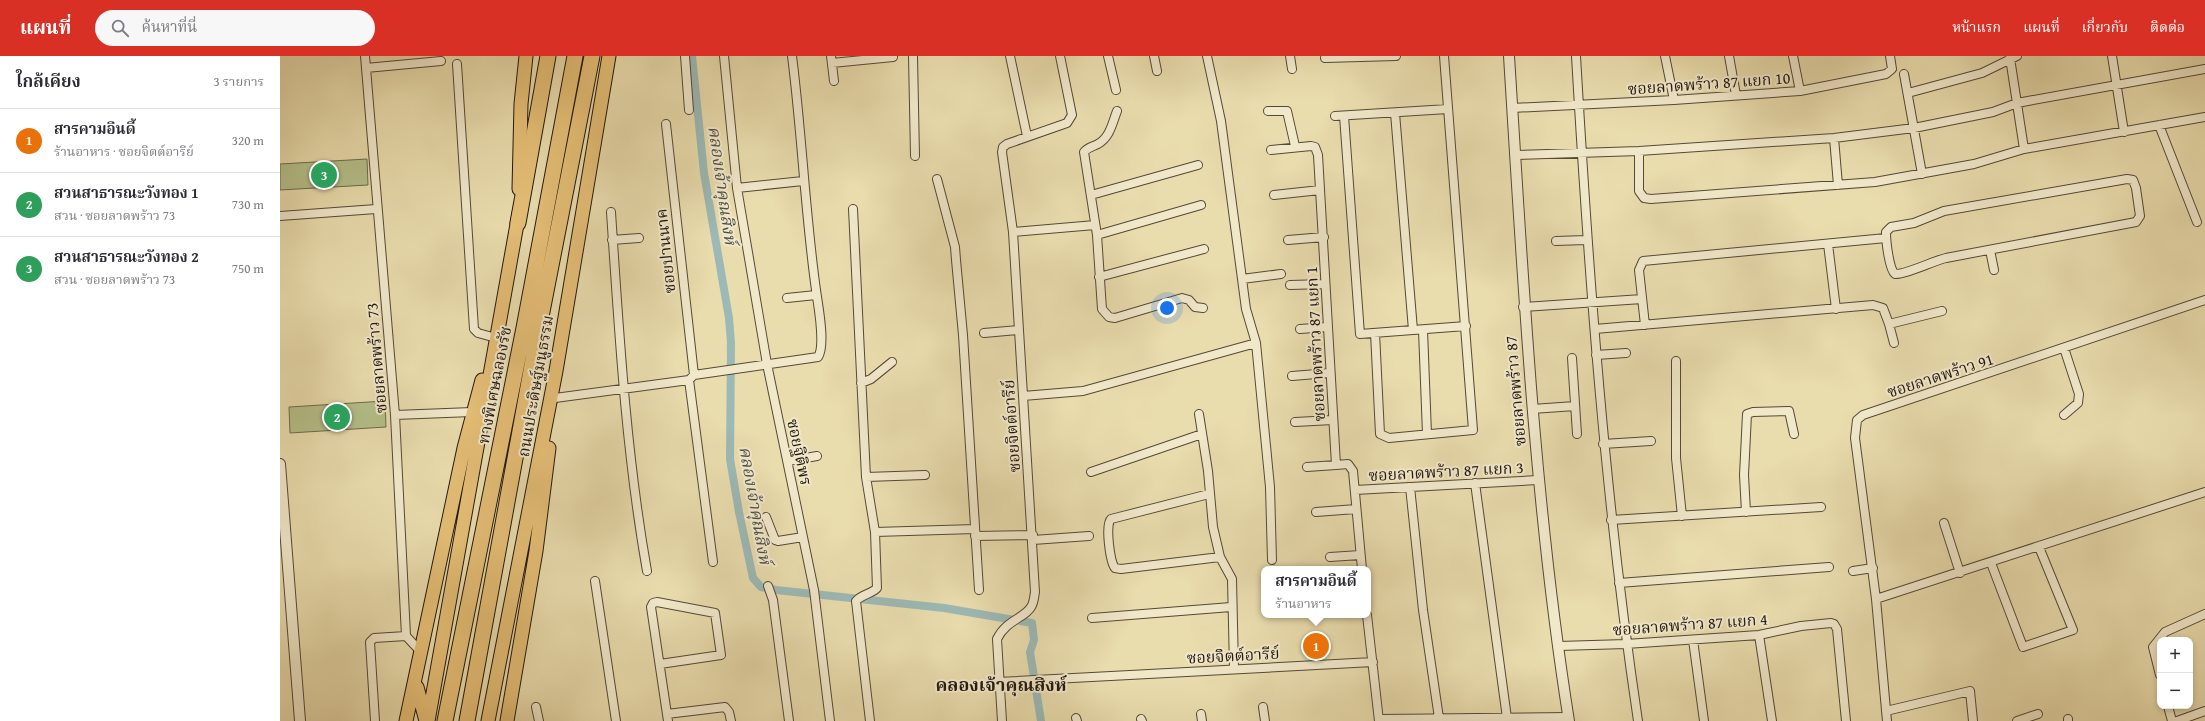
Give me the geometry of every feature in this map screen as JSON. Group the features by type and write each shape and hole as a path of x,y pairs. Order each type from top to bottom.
{"highway":[{"path":"518,223 548,56"},
{"name":"ทางพิเศษฉลองรัช","path":"445,721 524,328 575,56"},
{"name":"ทางพิเศษฉลองรัช","path":"467,721 539,327 592,56"}],"main road":[{"path":"427,721 454,584 495,342 518,223 521,104 526,56"},
{"name":"ถนนประดิษฐ์มนูธรรม","path":"488,721 556,371 609,56"},
{"path":"406,721 416,680 420,652 472,412 495,342"},
{"path":"507,721 536,551 556,371"},
{"path":"416,680 420,704 427,721"},
{"path":"500,721 510,703"}],"street":[{"name":"ซอยลาดพร้าว 73","path":"365,56 376,210 395,415 406,636"},
{"path":"685,56 689,110"},
{"path":"724,56 737,188 803,181"},
{"path":"554,398 692,378 736,368 818,357 821,348 820,324 803,181 799,116 792,56"},
{"path":"913,56 915,156"},
{"path":"1010,56 1027,136 1067,123 1071,119 1071,108 1060,56"},
{"path":"1108,56 1116,90"},
{"path":"1154,56 1157,71"},
{"path":"1208,56 1221,121 1246,309 1256,343 1270,487 1272,560"},
{"path":"1290,56 1292,69"},
{"path":"1325,58 1396,56"},
{"path":"1375,333 1380,434 1389,438 1473,430 1444,56"},
{"name":"ซอยลาดพร้าว 87","path":"1509,56 1524,307 1538,480 1569,719"},
{"path":"1576,56 1586,240 1595,329 1603,444 1618,583 1638,721"},
{"path":"1665,56 1674,100"},
{"path":"1729,56 1736,95"},
{"path":"1793,56 1800,91"},
{"name":"ซอยลาดพร้าว 87 แยก 10","path":"1512,108 1674,100 1800,91 1886,74 1892,68 1890,56"},
{"path":"2112,56 2124,132"},
{"path":"834,81 832,59 893,57"},
{"path":"1908,93 1982,72 2014,57 2017,103 2024,149"},
{"path":"366,68 441,61"},
{"path":"457,64 474,329 478,333 495,342"},
{"path":"1515,155 1639,151 1834,138 1914,128 1994,112 2017,103 2205,69"},
{"path":"1904,74 1922,174"},
{"path":"1335,116 1448,109"},
{"path":"1117,111 1109,134 1101,142 1087,148 1084,152 1092,195 1097,235 1102,310 1109,317 1115,318 1182,298 1189,300 1195,307 1203,308"},
{"path":"1268,111 1287,111 1294,146"},
{"path":"1395,113 1413,330"},
{"path":"1344,116 1360,334 1466,326"},
{"path":"1639,151 1639,191 1641,196 1647,199 1838,185 1922,174 1974,164 2024,149 2205,117"},
{"name":"ซอยปานนาค","path":"666,124 692,378 713,562"},
{"path":"2159,125 2197,222"},
{"name":"ซอยจิตต์อารีย์","path":"1002,721 997,639 1001,630 1028,611 1032,606 1035,592 1033,537 1013,232 1002,152 1003,147 1007,144 1027,136"},
{"path":"1834,138 1838,185"},
{"name":"ซอยลาดพร้าว 87 แยก 1","path":"1271,150 1294,146 1311,146 1317,150 1324,237 1329,373 1336,465"},
{"path":"1092,195 1198,165"},
{"path":"937,179 956,253 963,335 979,590"},
{"path":"2127,179 2135,183 2140,216 2136,222 1990,250 1932,261 1899,275 1893,273 1892,270 1886,232 1891,227 1914,223 1944,210 2127,179"},
{"name":"ซอยฐิติพร","path":"737,188 767,364 788,460 814,593 830,721"},
{"path":"1274,195 1320,190"},
{"path":"1097,235 1201,205"},
{"path":"853,209 866,477 875,532 877,588 875,591 859,598 870,721"},
{"path":"280,216 376,210"},
{"path":"611,212 624,388 642,546 647,571"},
{"path":"1013,232 1095,225"},
{"path":"1288,240 1324,237"},
{"path":"612,240 639,238"},
{"path":"1645,325 1639,270 1643,261 1886,238"},
{"path":"1556,241 1586,240"},
{"path":"1828,244 1836,309"},
{"path":"1099,277 1204,249"},
{"path":"1990,250 1994,270"},
{"path":"1242,279 1281,274"},
{"path":"1290,285 1325,284"},
{"path":"787,298 816,295"},
{"path":"1524,307 1642,299"},
{"name":"ซอยลาดพร้าว 91","path":"1887,721 1873,568 1855,438 1857,420 1863,415 2205,300"},
{"path":"1595,329 1878,305 1886,312 1894,343"},
{"path":"1889,324 1942,312"},
{"path":"1300,329 1327,327"},
{"path":"984,333 1019,330"},
{"path":"1423,330 1427,434"},
{"path":"1023,396 1083,391 1256,343"},
{"path":"2064,348 2079,394 2078,403 2064,416"},
{"path":"1596,355 1626,353"},
{"path":"1572,358 1577,434"},
{"path":"1676,361 1676,458 1682,516"},
{"path":"861,382 871,379 892,362"},
{"path":"1292,376 1329,373"},
{"path":"1532,409 1575,406"},
{"path":"1746,512 1744,475 1747,414 1753,412 1788,411 1794,434"},
{"path":"395,415 472,412"},
{"path":"1199,414 1208,471 1213,527 1220,557 1232,579 1234,668"},
{"path":"1295,422 1333,420"},
{"path":"1091,472 1202,434"},
{"path":"1603,444 1650,441"},
{"path":"788,460 817,456"},
{"path":"280,464 300,721"},
{"path":"1307,467 1348,464 1351,466 1355,490 1362,566"},
{"path":"866,477 925,475"},
{"name":"ซอยลาดพร้าว 87 แยก 3","path":"1355,490 1538,480"},
{"path":"1475,483 1507,718"},
{"path":"1410,487 1423,610 1439,718"},
{"path":"1876,599 1991,563 2205,492"},
{"path":"1209,494 1112,519 1108,524 1111,562 1115,568 1121,569 1220,557"},
{"path":"1611,520 1821,507"},
{"path":"1316,512 1356,509"},
{"path":"766,517 775,540 778,541 803,537"},
{"path":"1944,523 1960,573"},
{"path":"875,532 975,533 1033,537 1089,536"},
{"path":"1991,563 2023,647 2074,630 2039,547"},
{"path":"1330,557 1360,556"},
{"path":"1618,583 1829,567"},
{"path":"1853,571 1873,568"},
{"path":"595,581 616,721"},
{"path":"769,589 777,624 789,721"},
{"path":"660,664 721,655 716,616 713,611 657,602 653,603 651,607 668,718 725,707 730,712 731,721"},
{"path":"1092,618 1232,607"},
{"path":"2160,673 2153,647 2165,632 2205,614"},
{"path":"1367,618 1380,720 1439,718 1569,719"},
{"name":"ซอยลาดพร้าว 87 แยก 4","path":"1559,646 1626,644 1759,635 1824,623 1834,624 1838,635 1846,721"},
{"path":"1759,635 1772,721"},
{"path":"375,721 370,642 374,638 406,636 420,652"},
{"path":"1693,640 1704,721"},
{"name":"ซอยจิตต์อารีย์","path":"999,682 1234,668 1373,662"},
{"path":"1886,711 1970,691 1973,721"},
{"path":"536,707 539,721"},
{"path":"1263,707 1265,721"},
{"path":"2169,709 2172,721"},
{"path":"2177,721 2205,712"},
{"path":"2017,721 2038,714"}],"green space":[{"path":"367,159 368,185 280,190 280,164"},
{"path":"385,401 386,427 290,433 289,407"}],"waterway":[{"name":"คลองเจ้าคุณสิงห์","path":"692,56 704,173 729,318 731,343 730,459 739,512 753,578 761,587 776,590 944,608 1032,623 1034,640 1030,652 1041,721"}],"place":[{"name":"สวนสาธารณะวังทอง 2","path":"324,175"},
{"name":"สวนสาธารณะวังทอง 1","path":"337,417"},
{"name":"สารคามอินดี้","path":"1316,646"}],"district":[{"name":"คลองเจ้าคุณสิงห์","path":"1001,684"}]}
